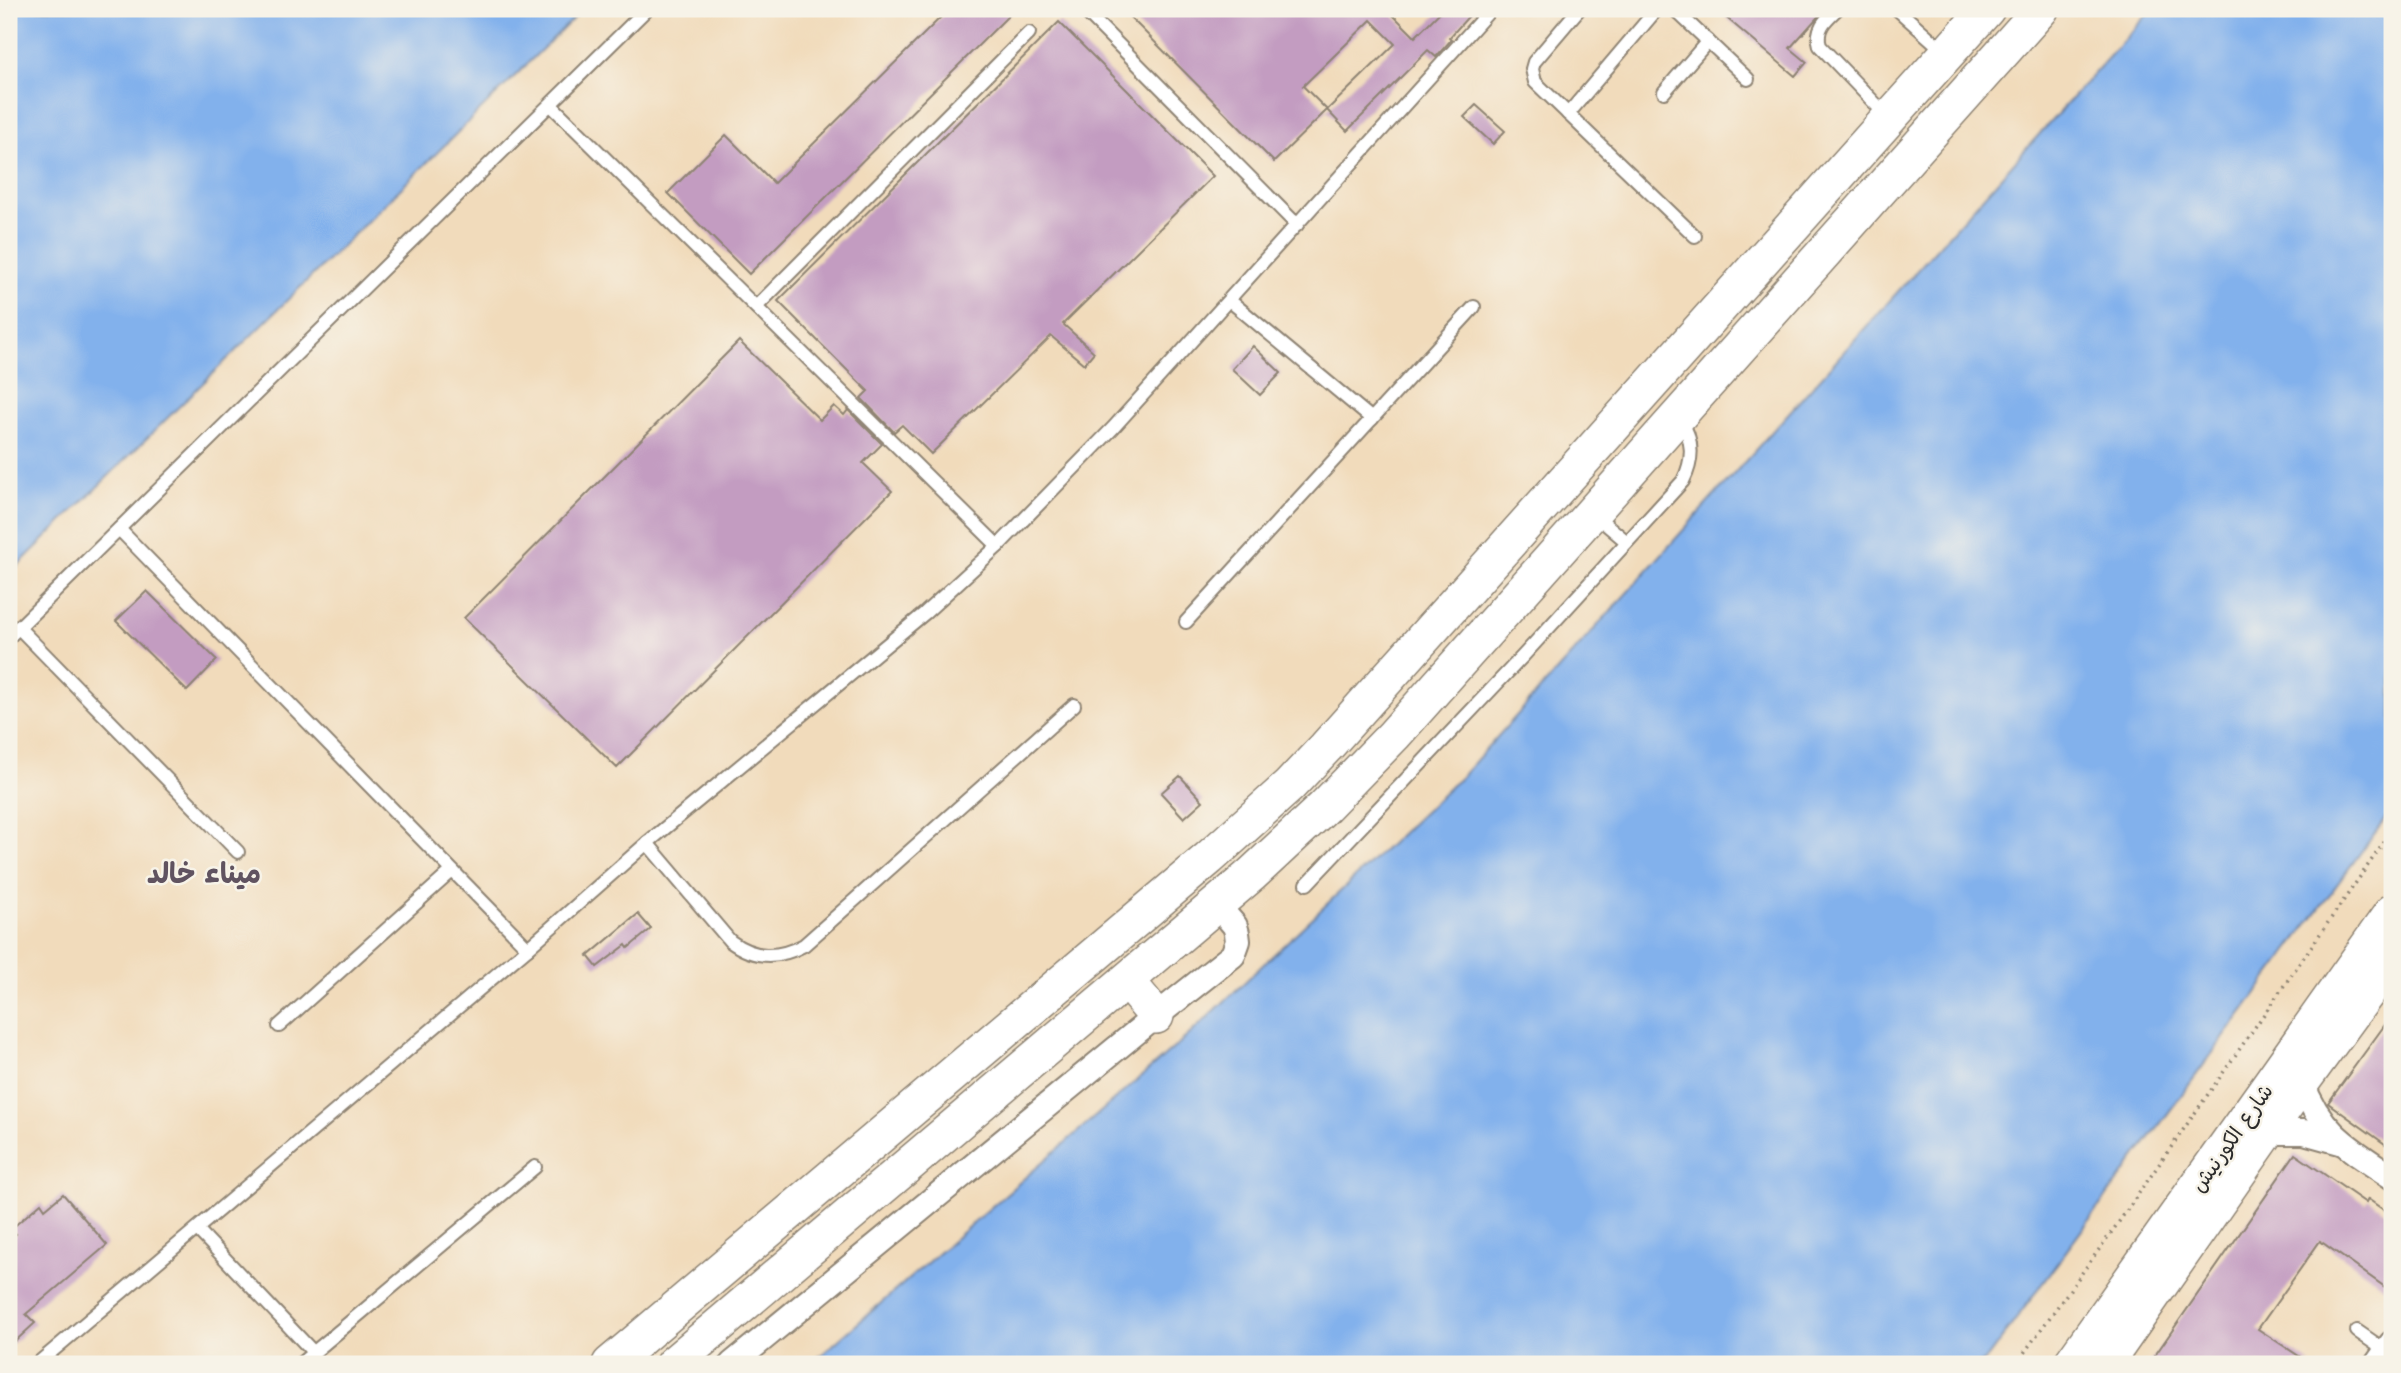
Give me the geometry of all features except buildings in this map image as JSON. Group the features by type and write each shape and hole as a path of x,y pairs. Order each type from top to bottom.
{"street":[{"path":"610,1364 1209,858 1289,786 1398,668 1987,9"},
{"path":"673,1364 1127,981 1288,841 1360,771 2041,9"},
{"path":"732,1364 1228,960 1237,948 1235,926 1216,904"},
{"name":"شارع الكورنيش","path":"2071,1364 2392,912"},
{"name":"شارع الكورنيش","path":"2105,1364 2302,1082 2392,959"},
{"path":"1127,981 1156,1016"},
{"path":"2302,1082 2316,1115 2340,1142 2392,1177"},
{"path":"2267,1132 2304,1132 2340,1142"}],"lane":[{"path":"237,852 14,632 647,9"},
{"path":"1083,9 1297,225"},
{"path":"37,1364 647,843 888,645 998,546 1076,468 1491,9"},
{"path":"1579,9 1538,56 1532,69 1535,82 1695,236"},
{"path":"1567,114 1657,9"},
{"path":"1674,9 1748,79"},
{"path":"1837,9 1821,26 1818,33 1820,46 1890,119"},
{"path":"1897,9 1947,54"},
{"path":"756,307 1029,33"},
{"path":"1664,92 1708,41"},
{"path":"551,105 998,546"},
{"path":"1229,300 1372,419"},
{"path":"1186,622 1474,307"},
{"path":"1307,884 1522,657 1683,481 1692,455 1691,441 1677,416"},
{"path":"1592,512 1627,542"},
{"path":"119,529 527,948"},
{"path":"647,843 730,941 740,948 766,956 793,951 804,945 1074,705"},
{"path":"279,1026 452,870"},
{"path":"300,1364 535,1167"},
{"path":"198,1229 314,1353"},
{"path":"2357,1331 2385,1353"}],"path":[{"path":"2016,1364 2392,831"}],"water":[{"path":"9,9 583,9 9,574"},
{"path":"2152,9 2392,9 2392,810 1988,1357 1980,1364 811,1364 1191,1033 1464,774"}],"district":[{"name":"ميناء خالد","path":"204,873"}]}
